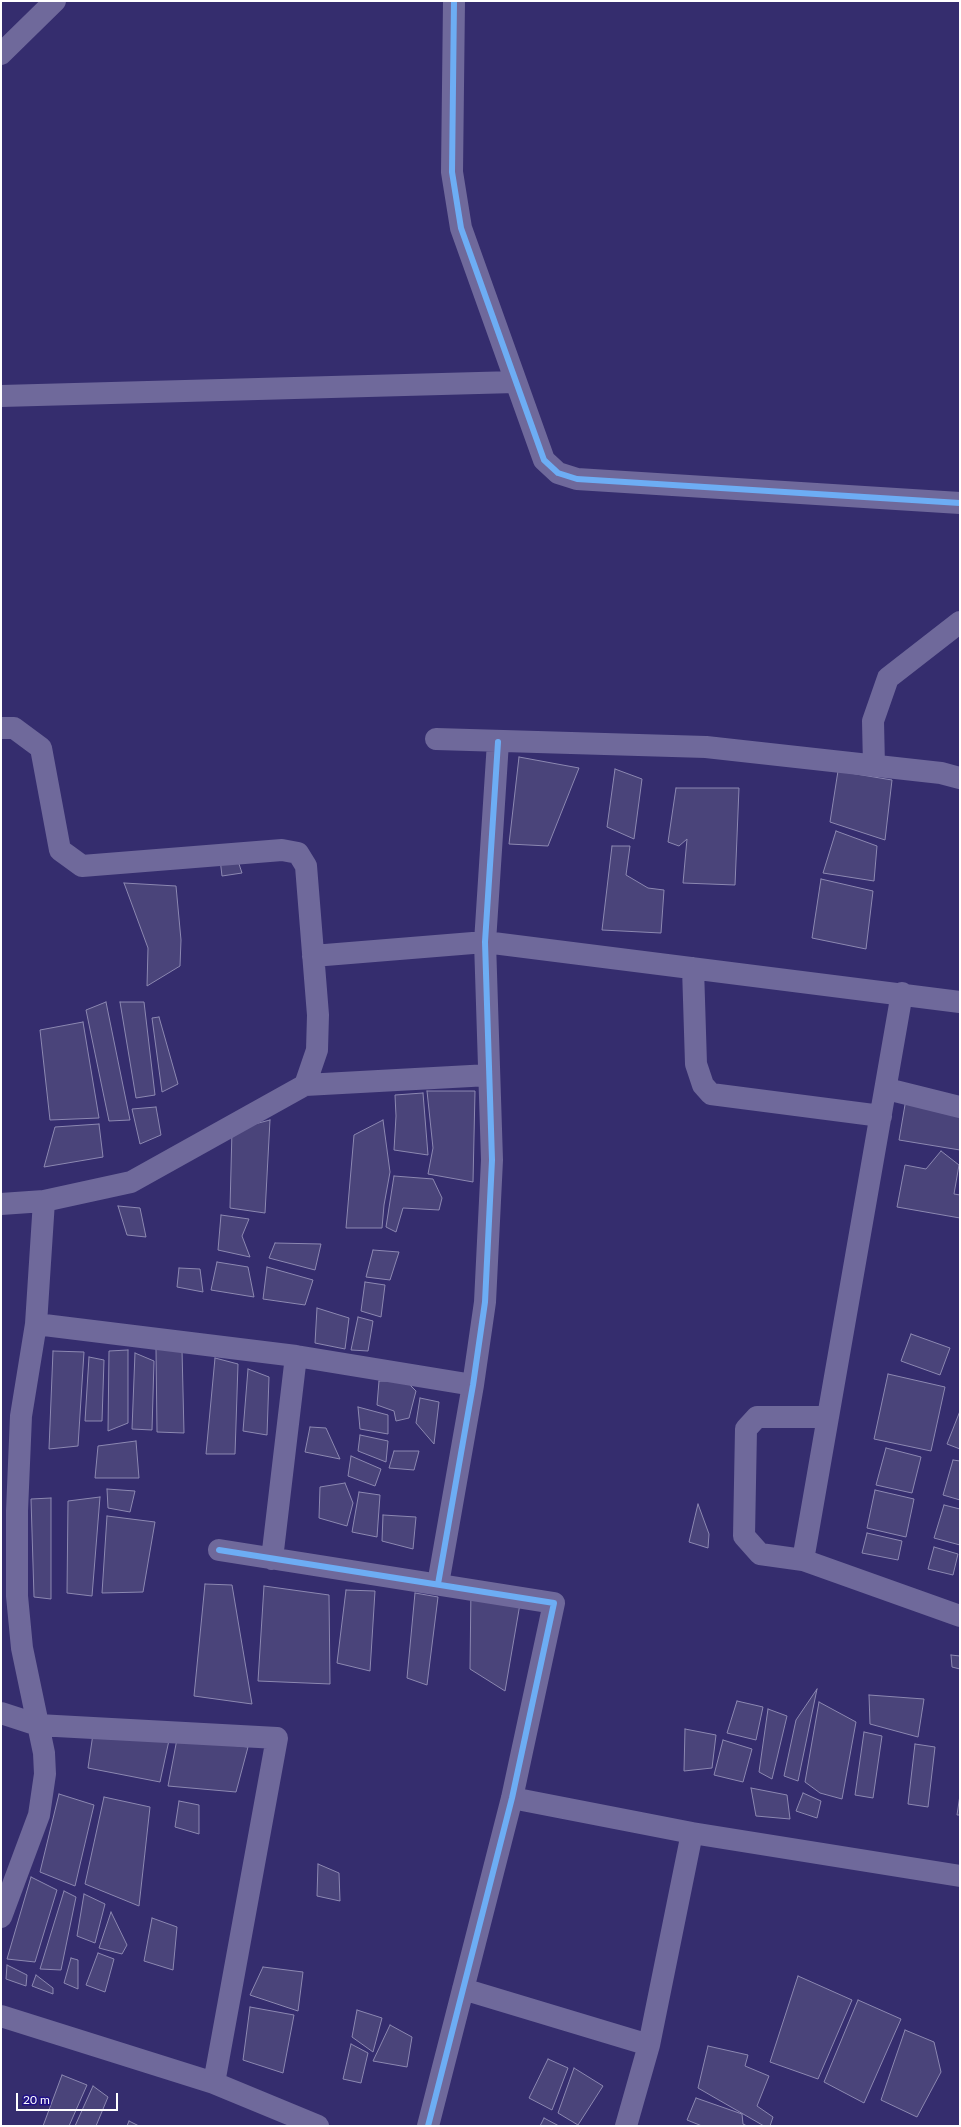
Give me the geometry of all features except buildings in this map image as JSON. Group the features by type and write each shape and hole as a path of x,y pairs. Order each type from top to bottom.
{"street":[{"path":"1,54 55,1"},
{"path":"454,1 452,172 461,228 544,460 558,473 577,479 960,503"},
{"path":"1,396 515,382"},
{"path":"874,766 873,721 888,678 960,622"},
{"path":"1,728 14,728 41,748 60,850 82,866 282,850 298,852 306,866 318,1015 317,1050 305,1085"},
{"path":"436,739 706,747 941,773 960,778"},
{"path":"438,1584 474,1385 485,1302 492,1160 488,1075 485,942 498,742"},
{"path":"313,956 485,942 902,993 960,1002"},
{"path":"694,968 696,1064 703,1085 712,1094 881,1116"},
{"path":"803,1560 887,1089 902,993"},
{"path":"1,1204 44,1201 131,1182 305,1085 488,1075"},
{"path":"887,1089 960,1107"},
{"path":"1,1917 32,1836 40,1808 45,1774 44,1753 22,1648 17,1596 17,1511 21,1416 36,1324 44,1201"},
{"path":"36,1324 296,1356 474,1385"},
{"path":"272,1559 296,1356"},
{"path":"828,1417 757,1417 746,1429 744,1536 760,1554 803,1560 960,1616"},
{"path":"219,1550 554,1603 512,1798 428,2126"},
{"path":"1,1713 38,1725 277,1738 214,2083"},
{"path":"512,1798 692,1833 960,1876"},
{"path":"626,2126 649,2045 692,1833"},
{"path":"463,1989 649,2045"},
{"path":"1,2016 214,2083 318,2126"}],"cycle path":[{"path":"454,1 452,172 461,228 544,460 558,473 577,479 960,503"},
{"path":"438,1584 473,1385 485,1302 492,1160 485,942 498,742"},
{"path":"219,1550 554,1603 512,1798 428,2126"}]}
